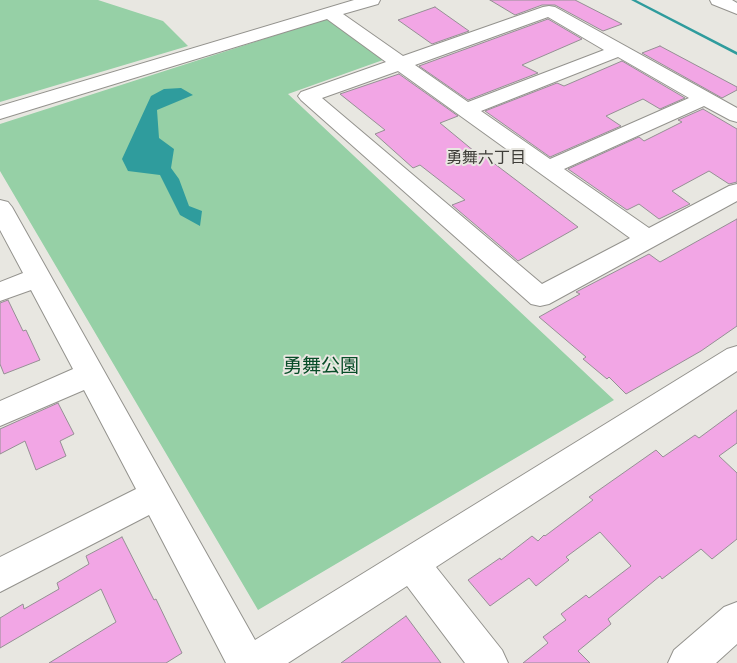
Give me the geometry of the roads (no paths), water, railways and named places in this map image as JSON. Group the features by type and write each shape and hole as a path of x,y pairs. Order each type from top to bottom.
{"street":[{"path":"0,114 372,0"},
{"path":"718,0 737,9"},
{"path":"737,116 549,11 308,96 540,298 737,191"},
{"path":"330,12 648,239"},
{"path":"467,109 620,50"},
{"path":"548,168 705,98"},
{"path":"0,206 247,663"},
{"path":"0,292 38,277"},
{"path":"254,663 737,357"},
{"path":"0,414 90,374"},
{"path":"0,575 156,495"},
{"path":"411,563 489,663"},
{"path":"687,663 737,620"}],"water":[{"path":"181,88 193,95 157,110 159,138 174,149 171,168 179,179 189,206 202,211 200,226 180,215 160,175 128,171 122,159 151,96 164,89"}],"waterway":[{"path":"633,0 737,54"}],"district":[{"name":"勇舞六丁目","path":"486,159"}],"park label":[{"name":"勇舞公園","path":"321,367"}]}
